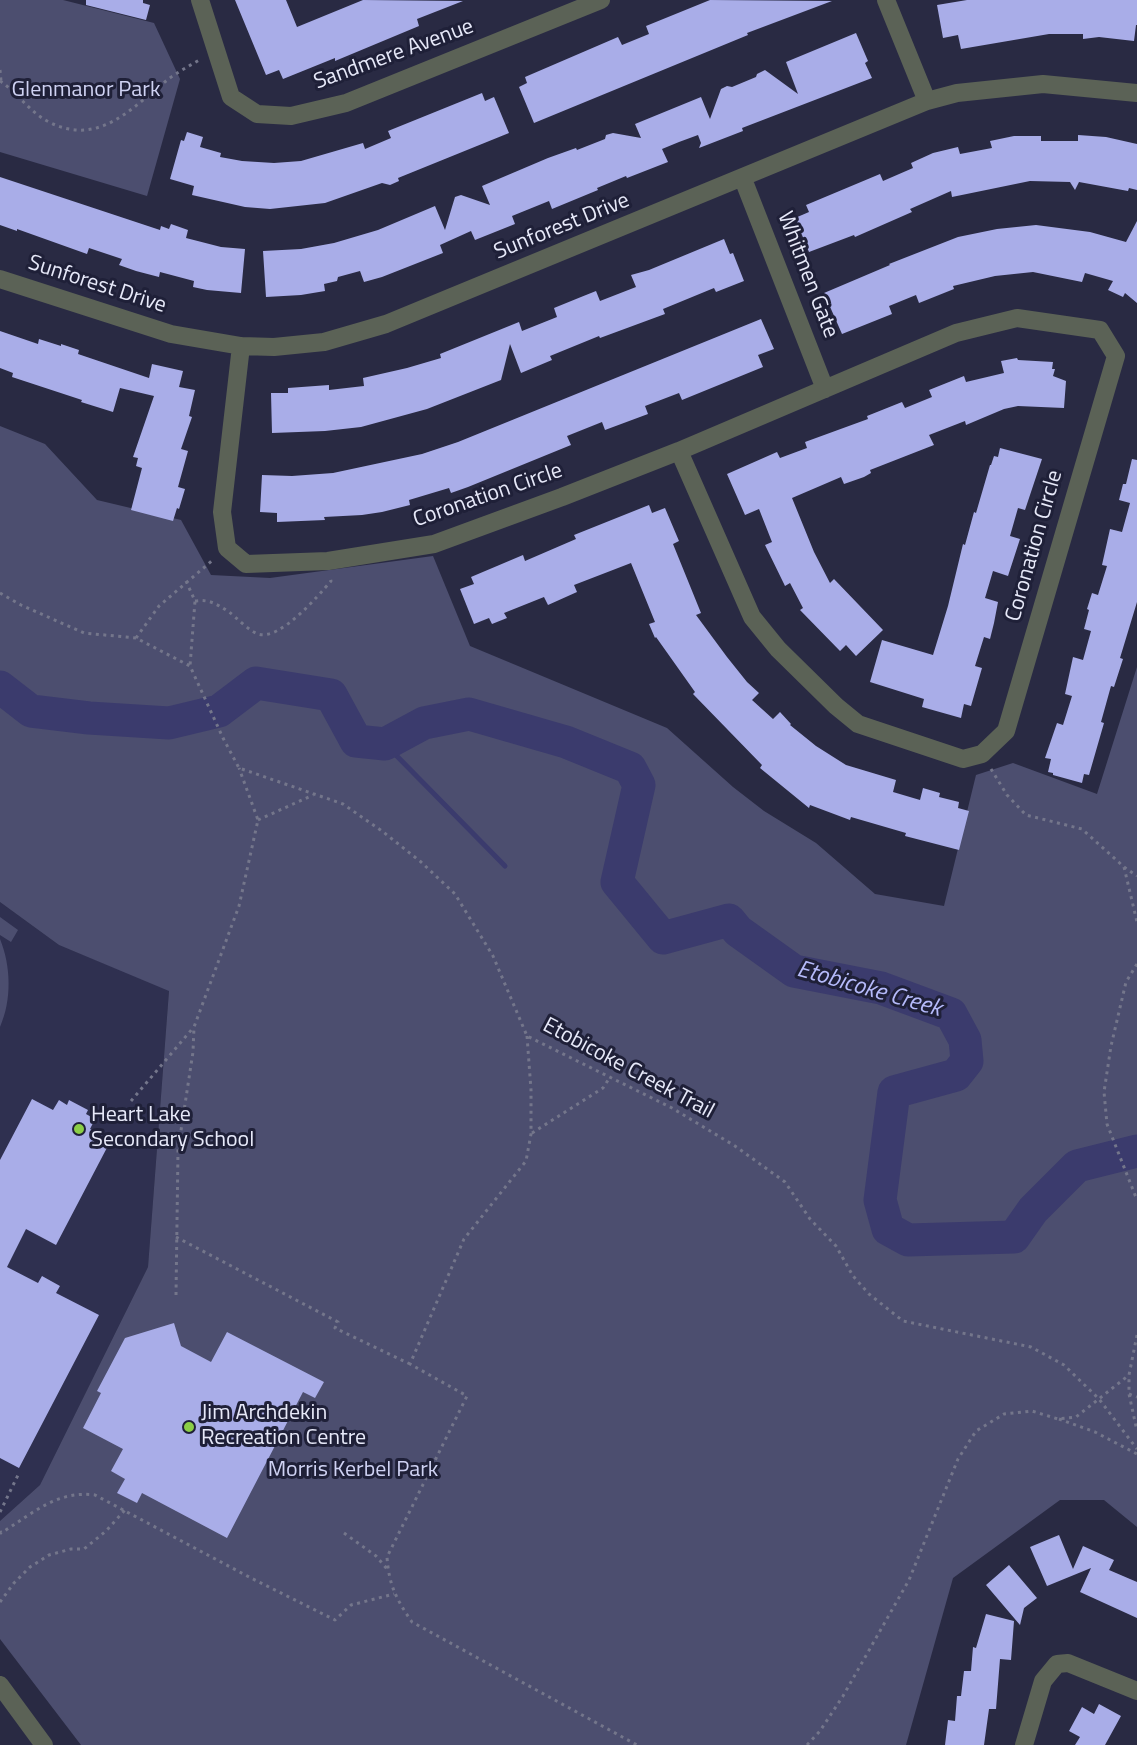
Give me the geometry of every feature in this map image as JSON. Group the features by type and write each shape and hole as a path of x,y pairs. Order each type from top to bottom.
{"street":[{"name":"Sandmere Avenue","path":"200,0 231,97 257,114 291,116 346,103 601,0"},
{"path":"886,0 927,101"},
{"name":"Sunforest Drive","path":"0,279 171,334 241,346 274,347 324,342 386,324 743,179 927,101 957,93 1043,84 1137,93"},
{"name":"Whitmen Gate","path":"743,179 825,389"},
{"name":"Coronation Circle","path":"226,548 246,564 328,561 434,544 679,451 956,333 1017,318 1100,330 1116,356 1006,731 982,754"},
{"path":"226,548 222,512 241,346"},
{"path":"679,451 752,617 778,649 836,706 858,724 963,759 982,754"},
{"path":"1024,1745 1043,1681 1057,1664 1069,1663 1137,1691"},
{"path":"0,1685 44,1745"}],"path":[{"path":"0,70 1,81 34,113 50,123 87,130 111,124 132,110 167,80 215,50"},
{"path":"136,638 159,606 226,548"},
{"path":"195,601 206,599 221,606 258,634 271,635 310,606 331,581 328,561"},
{"path":"176,1295 178,1150 193,1052 194,1027 238,906 258,820 239,768 222,738 190,666 195,601 186,581"},
{"path":"0,593 21,605 84,633 136,638 190,666"},
{"path":"982,754 1007,795 1026,815 1082,829 1137,876"},
{"name":"Etobicoke Creek Trail","path":"239,768 343,804 422,862 455,894 493,956 527,1035 672,1108 735,1146 785,1182 810,1219 836,1246 853,1276 869,1294 903,1321 1031,1347 1064,1365 1099,1399 1137,1449"},
{"path":"258,820 313,795"},
{"path":"1124,867 1137,921"},
{"path":"1137,964 1126,982 1111,1046 1104,1092 1107,1124 1137,1200"},
{"path":"131,1101 194,1027"},
{"path":"410,1364 464,1239 526,1161 531,1134 527,1035"},
{"path":"531,1134 603,1088 610,1077"},
{"path":"176,1237 338,1322 335,1328 410,1364 467,1396 387,1557 394,1594 411,1622 636,1745"},
{"path":"1137,1335 1129,1375 1129,1394 1137,1431"},
{"path":"1058,1419 1076,1417 1129,1375"},
{"path":"1129,1394 1137,1397"},
{"path":"807,1745 820,1731 843,1696 909,1580 958,1459 976,1431 1004,1414 1032,1411 1095,1432 1137,1454"},
{"path":"0,1512 20,1473"},
{"path":"0,1531 1,1533 64,1495 79,1493 95,1495 335,1620 351,1605 394,1594"},
{"path":"0,1602 30,1567 49,1556 70,1549 84,1548 106,1532 125,1510"},
{"path":"344,1533 376,1556 388,1570"}],"shaded area":[{"name":"Heart Lake Secondary School","path":"0,902 59,945 169,990 148,1267 40,1485 0,1521"}],"green space":[{"name":"Glenmanor Park","path":"0,0 63,0 154,23 180,79 147,196 0,152"},
{"name":"Morris Kerbel Park","path":"0,426 45,444 97,500 181,520 211,575 270,578 433,556 470,646 667,728 733,787 764,811 816,843 875,894 944,906 976,775 1013,763 1097,794 1137,667 1137,1527 1104,1500 1060,1500 953,1578 906,1745 81,1745 0,1639 0,1521 40,1485 148,1267 169,991 59,945 0,902"},
{"path":"0,917 18,930 11,942 0,935"},
{"path":"0,939 4,949 9,983 7,1006 0,1027"}],"building":[{"path":"86,0 143,0 143,3 150,5 146,20 86,5"},
{"path":"235,0 286,0 297,27 363,0 463,1 417,19 419,26 335,61 335,58 283,79 279,70 266,75"},
{"path":"710,0 832,1 747,33 748,35 534,123 519,87 527,83 525,77 618,37 622,45 649,34 646,26"},
{"path":"967,0 1137,0 1137,25 1134,41 1099,37 1083,39 1083,34 1049,34 961,49 958,35 943,38 937,5"},
{"path":"856,33 868,61 865,63 872,78 742,128 743,131 699,148 701,143 698,135 679,142 662,149 668,162 627,178 626,176 552,209 549,201 512,216 515,224 475,240 471,231 440,245 443,253 382,277 364,282 360,271 338,277 337,281 324,284 325,291 266,297 263,251 301,249 334,243 378,230 435,206 445,230 455,197 461,195 490,205 482,186 548,158 605,139 606,135 613,133 641,138 635,124 701,97 710,119 721,89 756,77 765,70 798,94 786,62"},
{"path":"482,93 485,101 494,97 509,133 398,178 399,181 390,185 382,183 325,203 270,209 245,207 192,195 194,186 170,179 181,140 184,141 187,132 203,137 200,147 221,153 220,157 274,163 301,161 363,143 365,149 391,138 388,131"},
{"path":"1078,135 1106,137 1137,144 1137,190 1129,188 1128,191 1079,182 1075,190 1070,182 1030,181 952,197 951,191 910,209 912,212 855,237 854,235 809,252 795,218 809,212 806,205 880,174 883,181 913,168 911,163 933,153 958,147 960,154 992,148 990,141 1014,136 1041,136 1041,141 1078,141"},
{"path":"0,177 160,230 161,226 169,229 171,224 188,230 186,238 221,247 245,249 241,293 207,290 193,287 194,281 160,272 159,277 136,271 119,265 122,259 89,248 87,254 0,225"},
{"path":"1137,221 1137,303 1125,293 1123,297 1108,290 1113,281 1085,273 1082,282 1033,272 995,276 953,286 954,289 919,303 916,295 889,306 892,314 842,334 824,293 958,237 997,229 1036,225 1090,232 1126,242"},
{"path":"724,239 730,254 733,253 744,281 716,292 714,288 663,309 665,314 600,338 599,336 550,356 552,360 521,373 510,344 501,380 427,409 361,427 272,433 271,393 288,393 288,388 329,385 329,390 364,386 363,378 441,358 440,354 519,322 522,331 557,317 554,308 596,291 600,301 636,287 631,275 649,270"},
{"path":"761,319 774,349 758,355 763,367 682,400 679,393 645,406 648,414 605,430 602,422 567,436 571,445 468,487 451,493 449,488 409,500 410,505 382,512 324,517 325,520 277,522 277,513 260,512 262,475 292,476 333,473 422,454 458,442"},
{"path":"0,331 38,344 39,339 61,346 61,344 79,350 78,354 149,378 152,364 183,371 179,387 195,390 189,416 192,417 181,449 188,451 178,487 185,489 173,521 131,510 142,468 136,466 138,458 133,457 154,396 120,388 113,412 12,377 13,373 0,368"},
{"path":"1017,358 1018,360 1053,362 1052,369 1055,369 1053,376 1066,381 1064,408 1018,406 1004,409 966,425 965,421 929,435 934,445 870,470 871,473 864,477 844,484 841,477 792,498 814,552 830,583 834,579 883,630 856,656 846,645 840,651 800,610 803,608 790,583 785,586 765,545 772,542 759,509 745,515 727,474 777,452 780,458 807,448 805,442 868,419 867,416 902,402 905,408 932,397 929,390 964,376 966,382 1004,373 1001,361"},
{"path":"1000,448 1042,459 1025,510 1018,508 1010,536 1020,539 1008,576 993,571 985,598 998,602 994,623 990,639 984,637 975,666 982,668 971,706 964,704 961,718 922,707 924,699 870,682 882,640 933,655 963,544 965,545 974,512 976,513 990,465 994,456 998,457"},
{"path":"1132,459 1137,460 1137,602 1120,658 1123,659 1114,687 1111,686 1101,722 1104,723 1089,775 1084,774 1082,783 1048,772 1051,759 1045,758 1057,723 1063,725 1072,696 1065,694 1073,657 1083,660 1091,631 1084,629 1089,610 1087,609 1092,593 1098,595 1107,566 1102,565 1110,529 1122,532 1130,503 1119,500 1123,484 1126,484"},
{"path":"649,505 652,513 665,508 679,541 673,544 701,613 696,615 747,682 759,693 752,700 773,719 780,712 790,725 816,746 846,765 896,780 893,792 920,800 923,788 940,793 939,797 959,802 958,808 969,811 959,850 905,836 906,833 851,817 850,820 810,805 809,808 760,768 762,765 693,694 695,692 655,638 649,624 655,622 631,563 574,585 577,592 548,605 544,597 504,613 507,618 492,624 489,618 474,624 460,589 474,584 471,577 523,555 525,561 576,539 574,535"},
{"path":"32,1099 53,1110 59,1100 67,1105 69,1100 88,1110 86,1114 95,1119 90,1129 111,1140 56,1245 26,1229 7,1267 38,1283 42,1276 60,1286 56,1293 99,1315 19,1468 0,1458 0,1160"},
{"path":"174,1323 181,1346 211,1362 227,1332 324,1382 315,1398 303,1392 227,1538 142,1493 137,1503 117,1493 125,1479 111,1471 123,1449 83,1428 101,1393 97,1391 125,1338"},
{"path":"1059,1535 1073,1569 1083,1546 1114,1560 1109,1570 1137,1582 1137,1618 1080,1592 1091,1568 1047,1586 1030,1547"},
{"path":"1009,1565 1037,1598 1024,1608 1020,1625 986,1585"},
{"path":"986,1614 1014,1621 1011,1660 1000,1659 996,1709 989,1709 984,1745 945,1745 948,1720 955,1721 957,1696 961,1696 964,1671 971,1671 973,1647 976,1648"},
{"path":"1099,1704 1121,1716 1105,1745 1075,1745 1080,1737 1069,1731 1082,1707 1094,1714"}],"waterway":[{"name":"Etobicoke Creek","path":"0,687 31,711 89,718 169,723 219,711 256,683 331,695 356,741 385,744 424,723 469,714 566,742 630,768 639,785 617,882 663,938 729,920 738,931 794,971 881,988 951,1014 965,1040 967,1061 956,1075 894,1092 880,1200 888,1229 908,1240 1014,1237 1033,1210 1077,1166 1137,1151"},
{"path":"385,744 505,866"}],"place":[{"name":"Heart Lake Secondary School","path":"79,1129"},
{"name":"Jim Archdekin Recreation Centre","path":"189,1427"}]}
